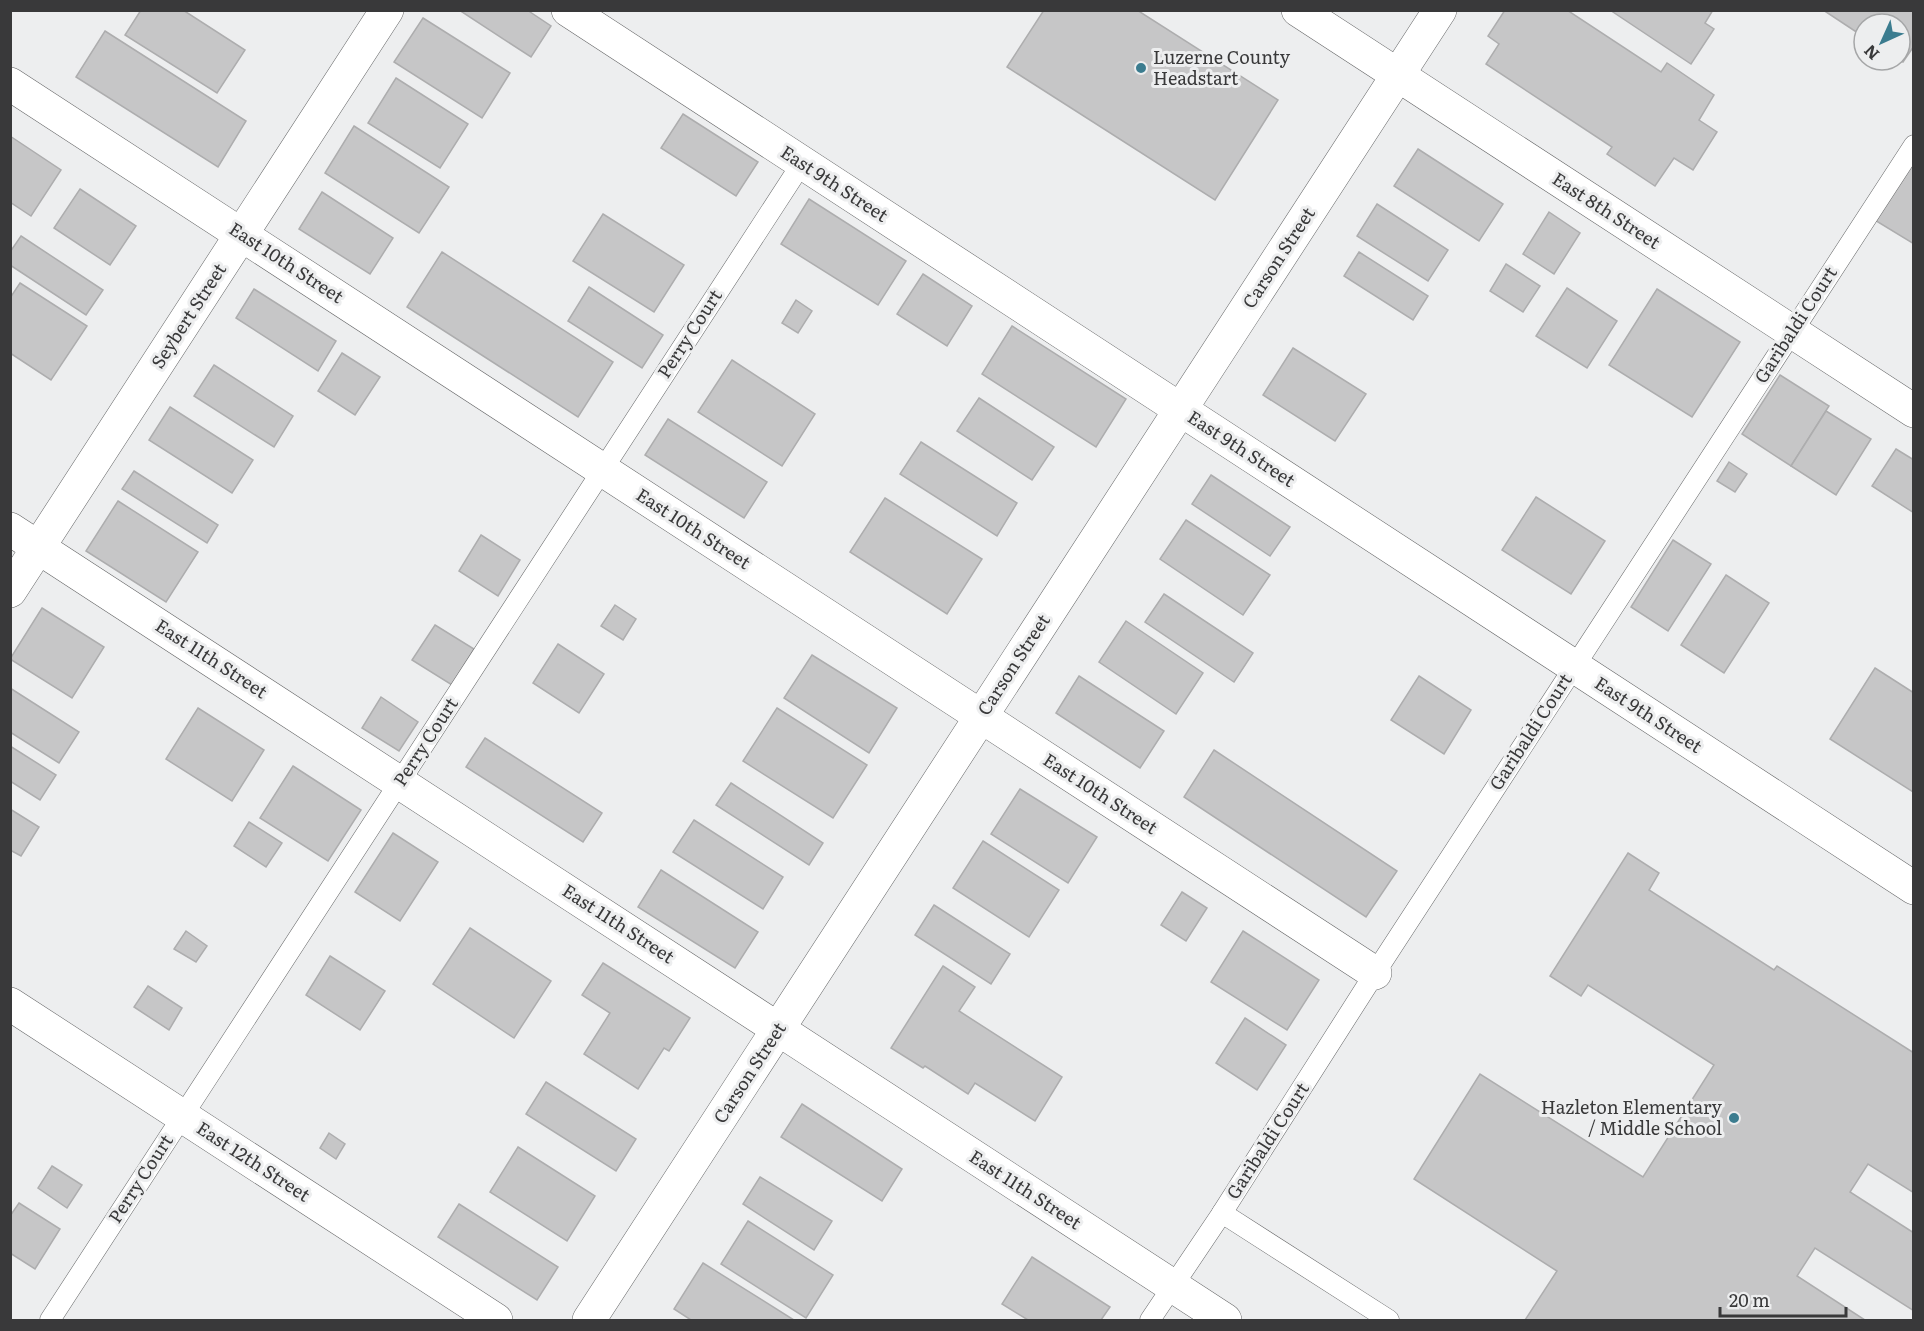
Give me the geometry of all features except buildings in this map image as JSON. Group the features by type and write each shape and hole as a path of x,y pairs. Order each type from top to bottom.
{"street":[{"name":"Seybert Street","path":"10,591 387,10"},
{"name":"East 9th Street","path":"568,10 1914,888"},
{"name":"East 8th Street","path":"1298,10 1914,411"},
{"name":"Carson Street","path":"589,1320 1440,10"},
{"name":"East 10th Street","path":"10,84 1375,974"},
{"name":"East 11th Street","path":"10,529 1225,1320"},
{"name":"East 12th Street","path":"10,1004 496,1320"}],"lane":[{"name":"Garibaldi Court","path":"1150,1320 1222,1213 1574,666 1914,145"},
{"name":"Perry Court","path":"50,1320 802,163"},
{"path":"1222,1213 1389,1320"}],"place":[{"name":"Luzerne County Headstart","path":"1141,68"},
{"name":"Hazleton Elementary / Middle School","path":"1734,1118"}]}
